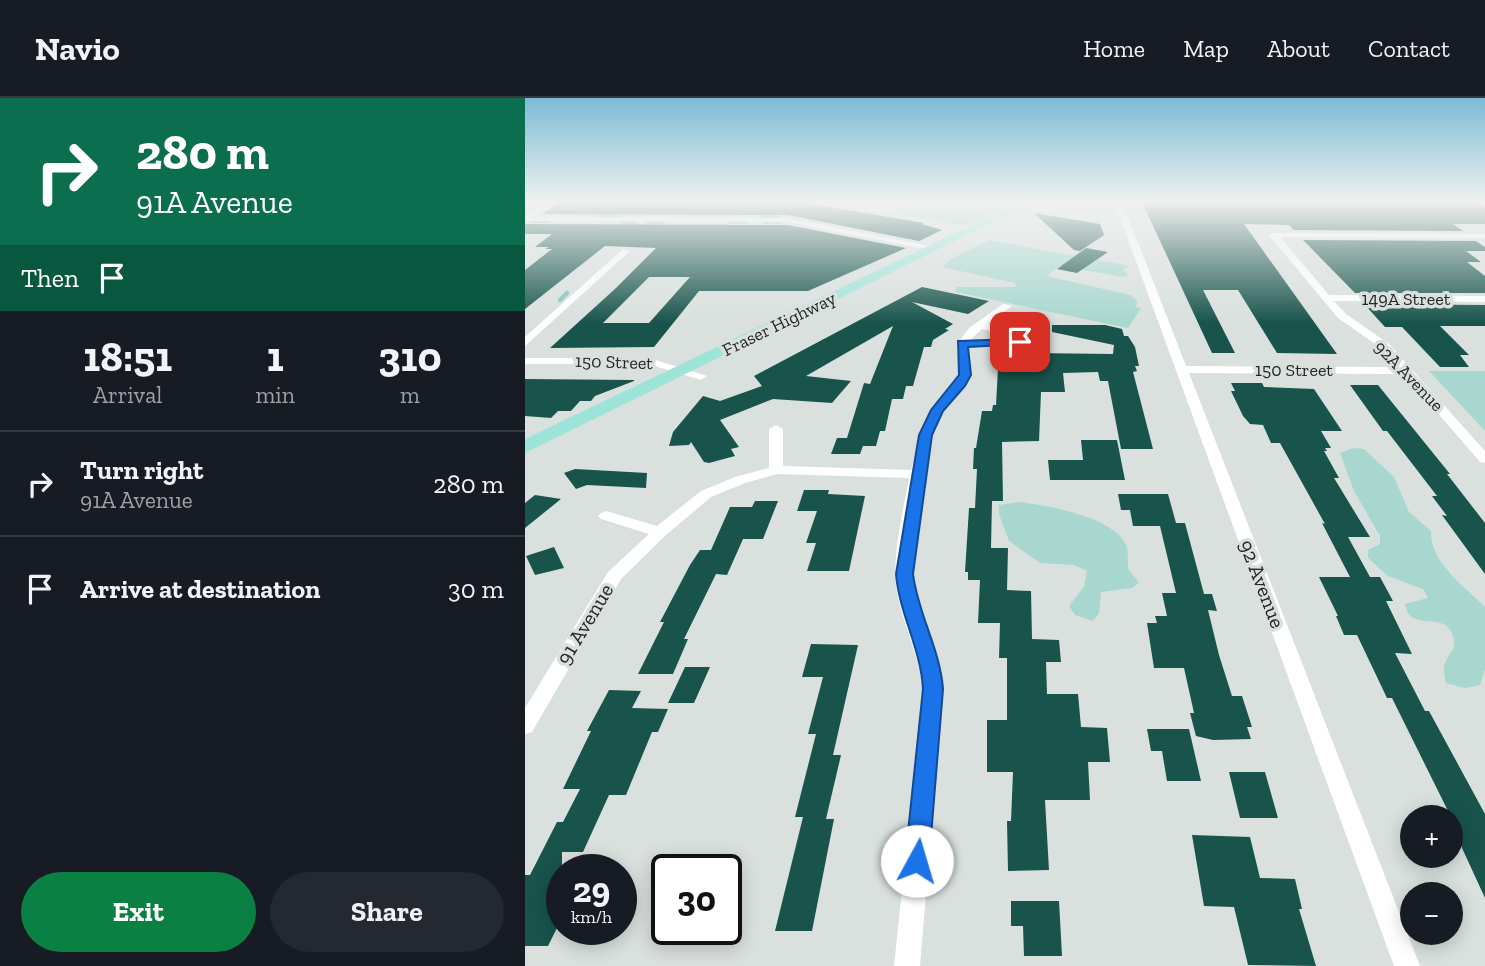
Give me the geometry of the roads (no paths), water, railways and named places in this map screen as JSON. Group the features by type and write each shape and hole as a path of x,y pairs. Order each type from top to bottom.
{"main road":[{"name":"Fraser Highway","path":"525,447 693,373 949,242"}],"street":[{"path":"902,242 936,248"},
{"name":"92 Avenue","path":"1133,242 1407,966"},
{"name":"92A Avenue","path":"1279,242 1347,321 1385,346 1485,459"},
{"path":"525,343 626,251"},
{"name":"149A Street","path":"1327,298 1485,299"},
{"path":"907,966 933,689 930,663 905,584 918,474 932,419 965,375 962,344 980,325 1007,306"},
{"path":"962,344 1020,342 1017,334 980,325"},
{"name":"150 Street","path":"525,360 649,361 693,373"},
{"name":"150 Street","path":"1180,369 1407,371"},
{"path":"776,429 776,470"},
{"name":"91 Avenue","path":"525,726 614,576 660,532 706,494 740,480 776,470 918,474"},
{"path":"605,516 660,532"}],"waterway":[{"path":"560,300 567,293"}]}
